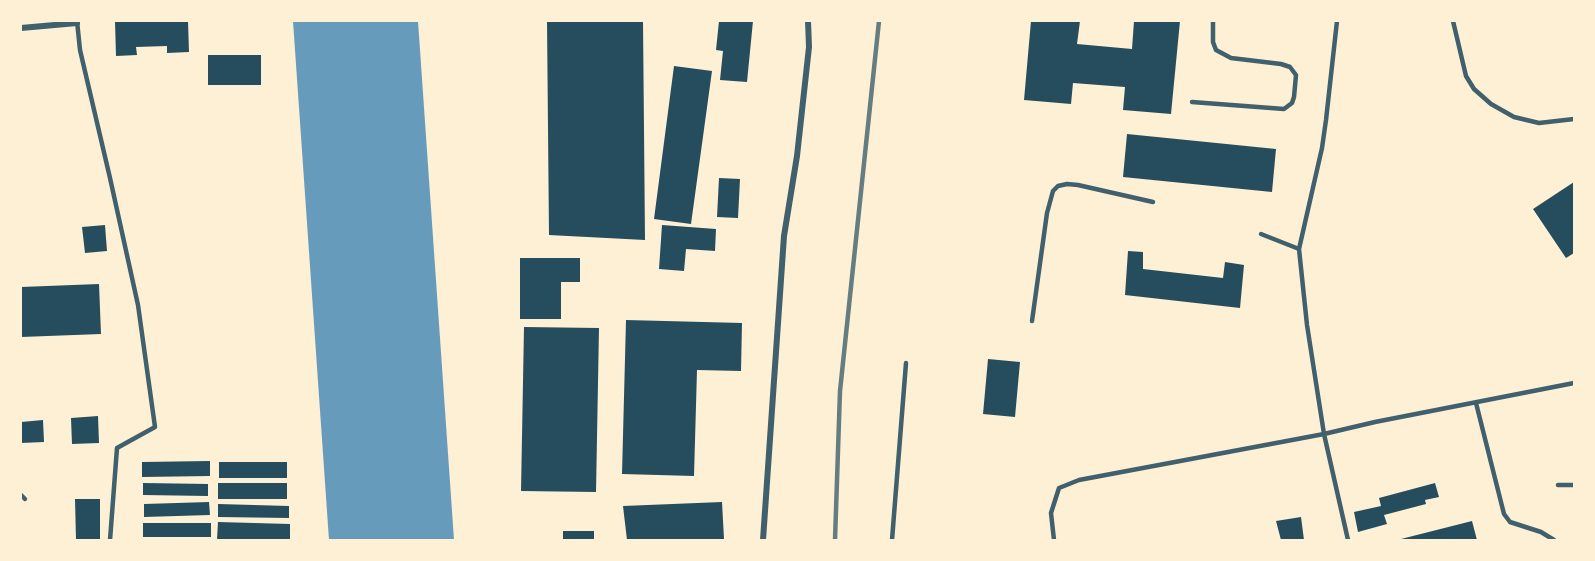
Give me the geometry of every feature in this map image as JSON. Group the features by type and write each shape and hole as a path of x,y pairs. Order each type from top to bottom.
{"street":[{"path":"764,540 784,236 797,156 809,47 808,21"},
{"path":"21,27 77,22"}],"lane":[{"path":"1192,102 1284,109 1288,108 1294,97 1296,75 1290,67 1231,58 1216,50 1213,42 1213,21"},
{"path":"1337,21 1326,120 1299,249 1304,307 1324,434 1348,540"},
{"path":"1454,21 1466,76 1474,89 1491,104 1514,117 1539,123 1566,121 1574,118"},
{"path":"77,22 80,50 138,305 155,428 117,448 110,540"},
{"path":"1032,321 1047,213 1053,191 1058,186 1078,185 1153,202"},
{"path":"1261,234 1299,249"},
{"path":"892,540 906,363"},
{"path":"1054,540 1051,513 1059,488 1079,480 1324,434 1574,383"},
{"path":"1476,403 1504,514 1510,522 1541,532 1554,540"},
{"path":"1558,485 1574,485"}],"water":[{"path":"293,21 418,21 454,540 329,540"}],"building":[{"path":"115,21 188,21 189,52 167,53 167,46 136,47 137,55 116,56"},
{"path":"547,21 643,21 645,240 549,235"},
{"path":"719,21 753,21 747,82 720,80 723,51 716,50"},
{"path":"1031,21 1080,21 1077,44 1132,49 1134,21 1180,21 1171,114 1123,110 1125,87 1073,83 1071,104 1024,100"},
{"path":"208,55 261,55 261,85 208,85"},
{"path":"674,66 712,71 691,224 654,219"},
{"path":"1127,134 1276,149 1272,192 1123,177"},
{"path":"719,178 740,179 738,218 717,217"},
{"path":"1574,182 1574,253 1566,258 1533,209"},
{"path":"105,225 107,251 85,253 82,227"},
{"path":"662,225 716,229 715,251 686,249 684,271 659,269"},
{"path":"1128,251 1143,252 1143,269 1223,278 1225,262 1244,265 1240,308 1125,295"},
{"path":"520,258 580,258 580,282 561,282 561,319 520,319"},
{"path":"99,284 101,334 21,337 21,287"},
{"path":"626,320 742,323 741,371 697,370 694,476 622,474"},
{"path":"524,327 599,328 596,492 521,491"},
{"path":"988,359 1020,362 1015,417 983,414"},
{"path":"98,416 99,443 72,444 71,418"},
{"path":"43,420 44,442 21,443 21,422"},
{"path":"210,461 210,476 142,477 142,462"},
{"path":"219,462 287,462 287,478 219,478"},
{"path":"143,483 208,484 208,496 143,495"},
{"path":"218,483 287,483 287,499 218,499"},
{"path":"1435,483 1439,497 1425,500 1426,504 1384,515 1387,524 1358,532 1354,512 1381,506 1379,498"},
{"path":"75,499 100,499 100,540 76,540"},
{"path":"209,502 210,515 144,517 144,504"},
{"path":"722,502 724,539 627,540 623,506"},
{"path":"218,504 289,506 289,518 218,517"},
{"path":"1301,517 1304,540 1281,540 1276,521"},
{"path":"1472,521 1477,540 1401,539"},
{"path":"218,522 290,524 290,540 217,540"},
{"path":"143,523 211,523 211,537 143,537"},
{"path":"563,531 594,531 594,540 563,540"}],"railway":[{"path":"835,540 840,391 879,21"}]}
